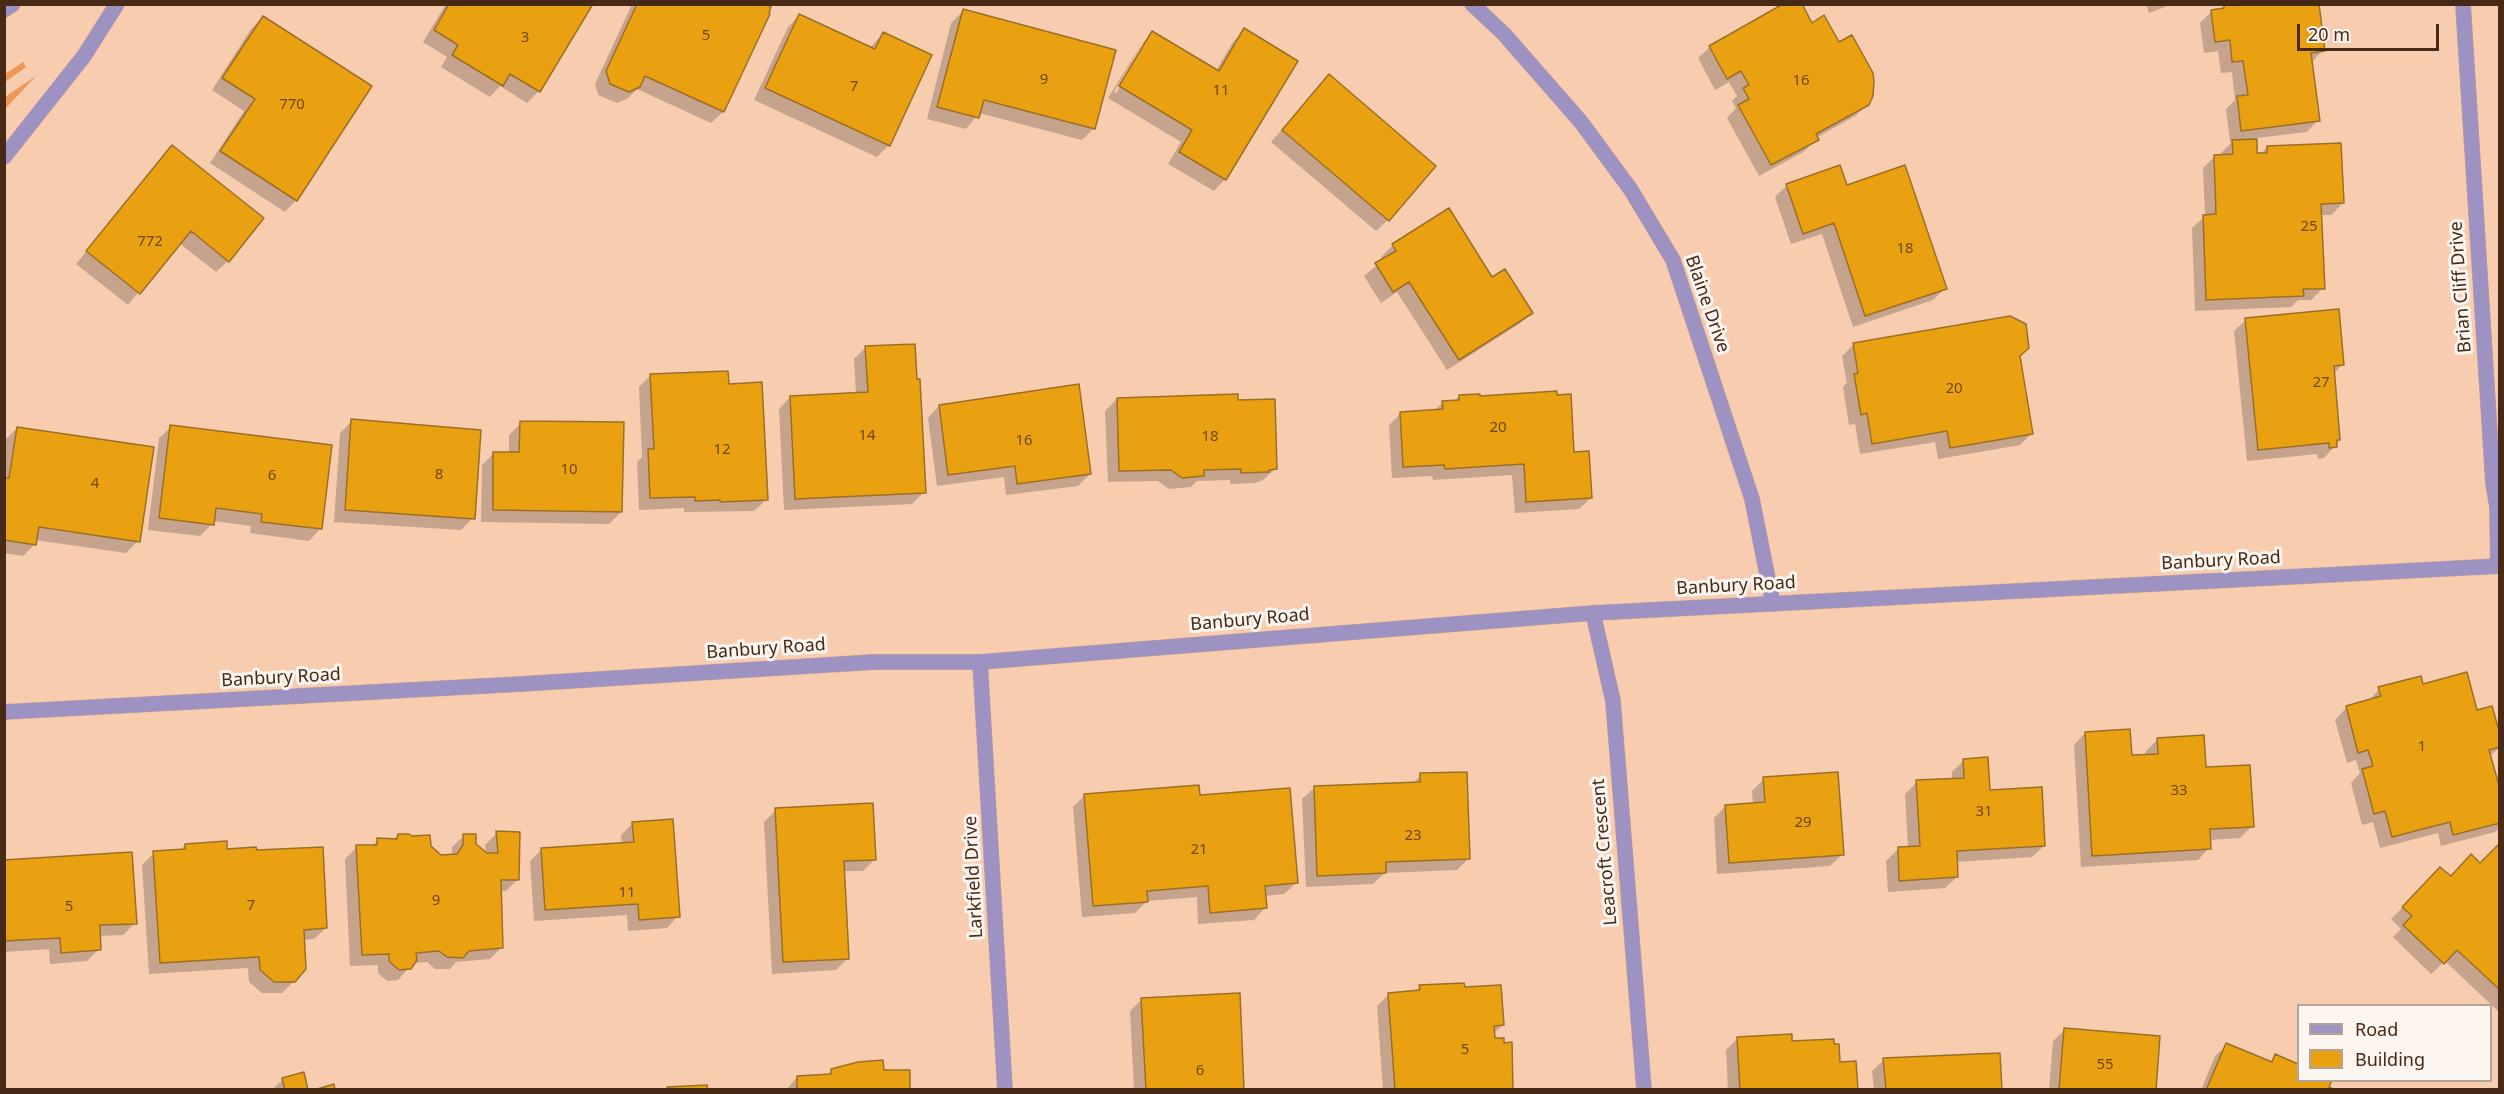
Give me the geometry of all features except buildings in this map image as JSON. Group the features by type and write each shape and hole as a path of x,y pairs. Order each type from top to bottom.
{"street":[{"path":"4,10 13,4"},
{"path":"4,157 84,56 117,4"},
{"name":"Blaine Drive","path":"1472,4 1504,34 1581,122 1631,190 1673,260 1752,499 1773,604"},
{"name":"Brian Cliff Drive","path":"2463,4 2499,566"},
{"name":"Banbury Road","path":"4,712 874,662 980,662 1593,612 2499,566"},
{"name":"Leacroft Crescent","path":"1593,612 1612,701 1644,1089"},
{"name":"Larkfield Drive","path":"980,662 1005,1089"}],"shaded area":[{"path":"23,62 26,67 5,82 5,74"},
{"path":"36,76 5,109 5,97"}]}
